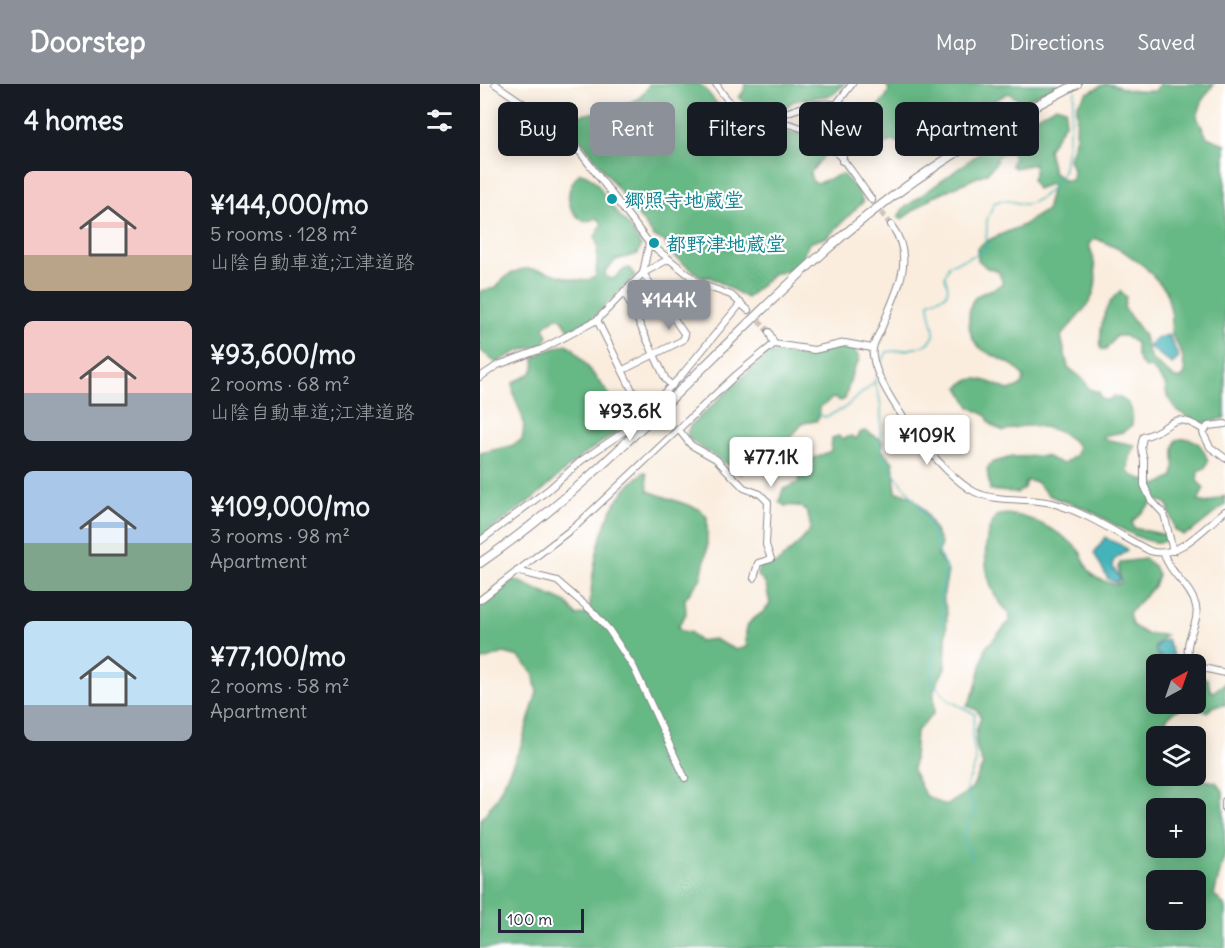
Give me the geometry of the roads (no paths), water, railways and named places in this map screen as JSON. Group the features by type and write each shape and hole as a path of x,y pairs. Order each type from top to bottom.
{"highway":[{"path":"480,563 540,520 592,476 777,295 856,224 942,159 1030,108 1077,84"}],"street":[{"path":"495,84 552,123 571,140 649,243 700,284 726,292 748,309"},
{"path":"716,84 731,102"},
{"path":"837,102 852,84"},
{"path":"787,126 811,132 825,142 842,160 872,200"},
{"path":"842,160 843,156"},
{"path":"891,225 902,243 904,269 872,348 875,368 906,422 929,451 964,486 983,495 1034,500 1067,507 1150,551 1164,554 1173,550 1225,511"},
{"path":"623,370 683,340 686,335 643,273 649,243"},
{"path":"480,377 498,365 542,349 597,320 643,273 669,259"},
{"path":"624,291 672,386"},
{"path":"480,542 548,490 582,460 628,429 672,386 741,303"},
{"path":"597,320 639,402"},
{"path":"769,332 774,344"},
{"path":"480,600 578,524 736,375 774,344 814,350 845,343 872,348"},
{"path":"1173,550 1164,514 1151,500 1144,485 1144,460 1141,444 1143,437 1159,432 1178,419 1189,420 1204,430"},
{"path":"1204,430 1213,425 1225,424"},
{"path":"679,430 691,445 716,459 744,488 760,494 768,502 766,545 771,559 758,564 754,578"},
{"path":"1204,430 1210,447 1225,458"},
{"path":"1164,554 1168,564 1195,603 1197,618 1187,643 1188,655 1202,669 1225,673"},
{"path":"517,571 524,575 536,575 557,581 593,612 609,630 634,668 685,778"},
{"path":"1225,801 1225,809"}],"water":[{"path":"1169,335 1179,358 1172,364 1148,346 1157,338"},
{"path":"1105,537 1127,550 1113,561 1113,567 1120,578 1117,583 1108,579 1094,553"},
{"path":"1167,639 1172,654 1158,654 1155,651 1158,644"}],"waterway":[{"path":"879,367 887,352 906,350 927,344 932,340 934,332 929,302 946,295 948,288 945,276 949,265 986,249 987,220 994,203 1004,200 1028,204 1041,197 1058,180 1064,168 1075,91"},
{"path":"818,414 825,417 843,409 874,383 876,377"},
{"path":"874,382 880,401 882,454 926,517 947,569 940,595 943,617 935,642 932,681 948,700 975,714 972,735 976,762 967,785 967,793 976,808 962,837 974,862"}],"tunnel":[{"path":"876,205 891,225"},
{"path":"753,314 769,332"}],"place":[{"name":"郷照寺地蔵堂","path":"612,199"},
{"name":"都野津地蔵堂","path":"654,243"}]}
